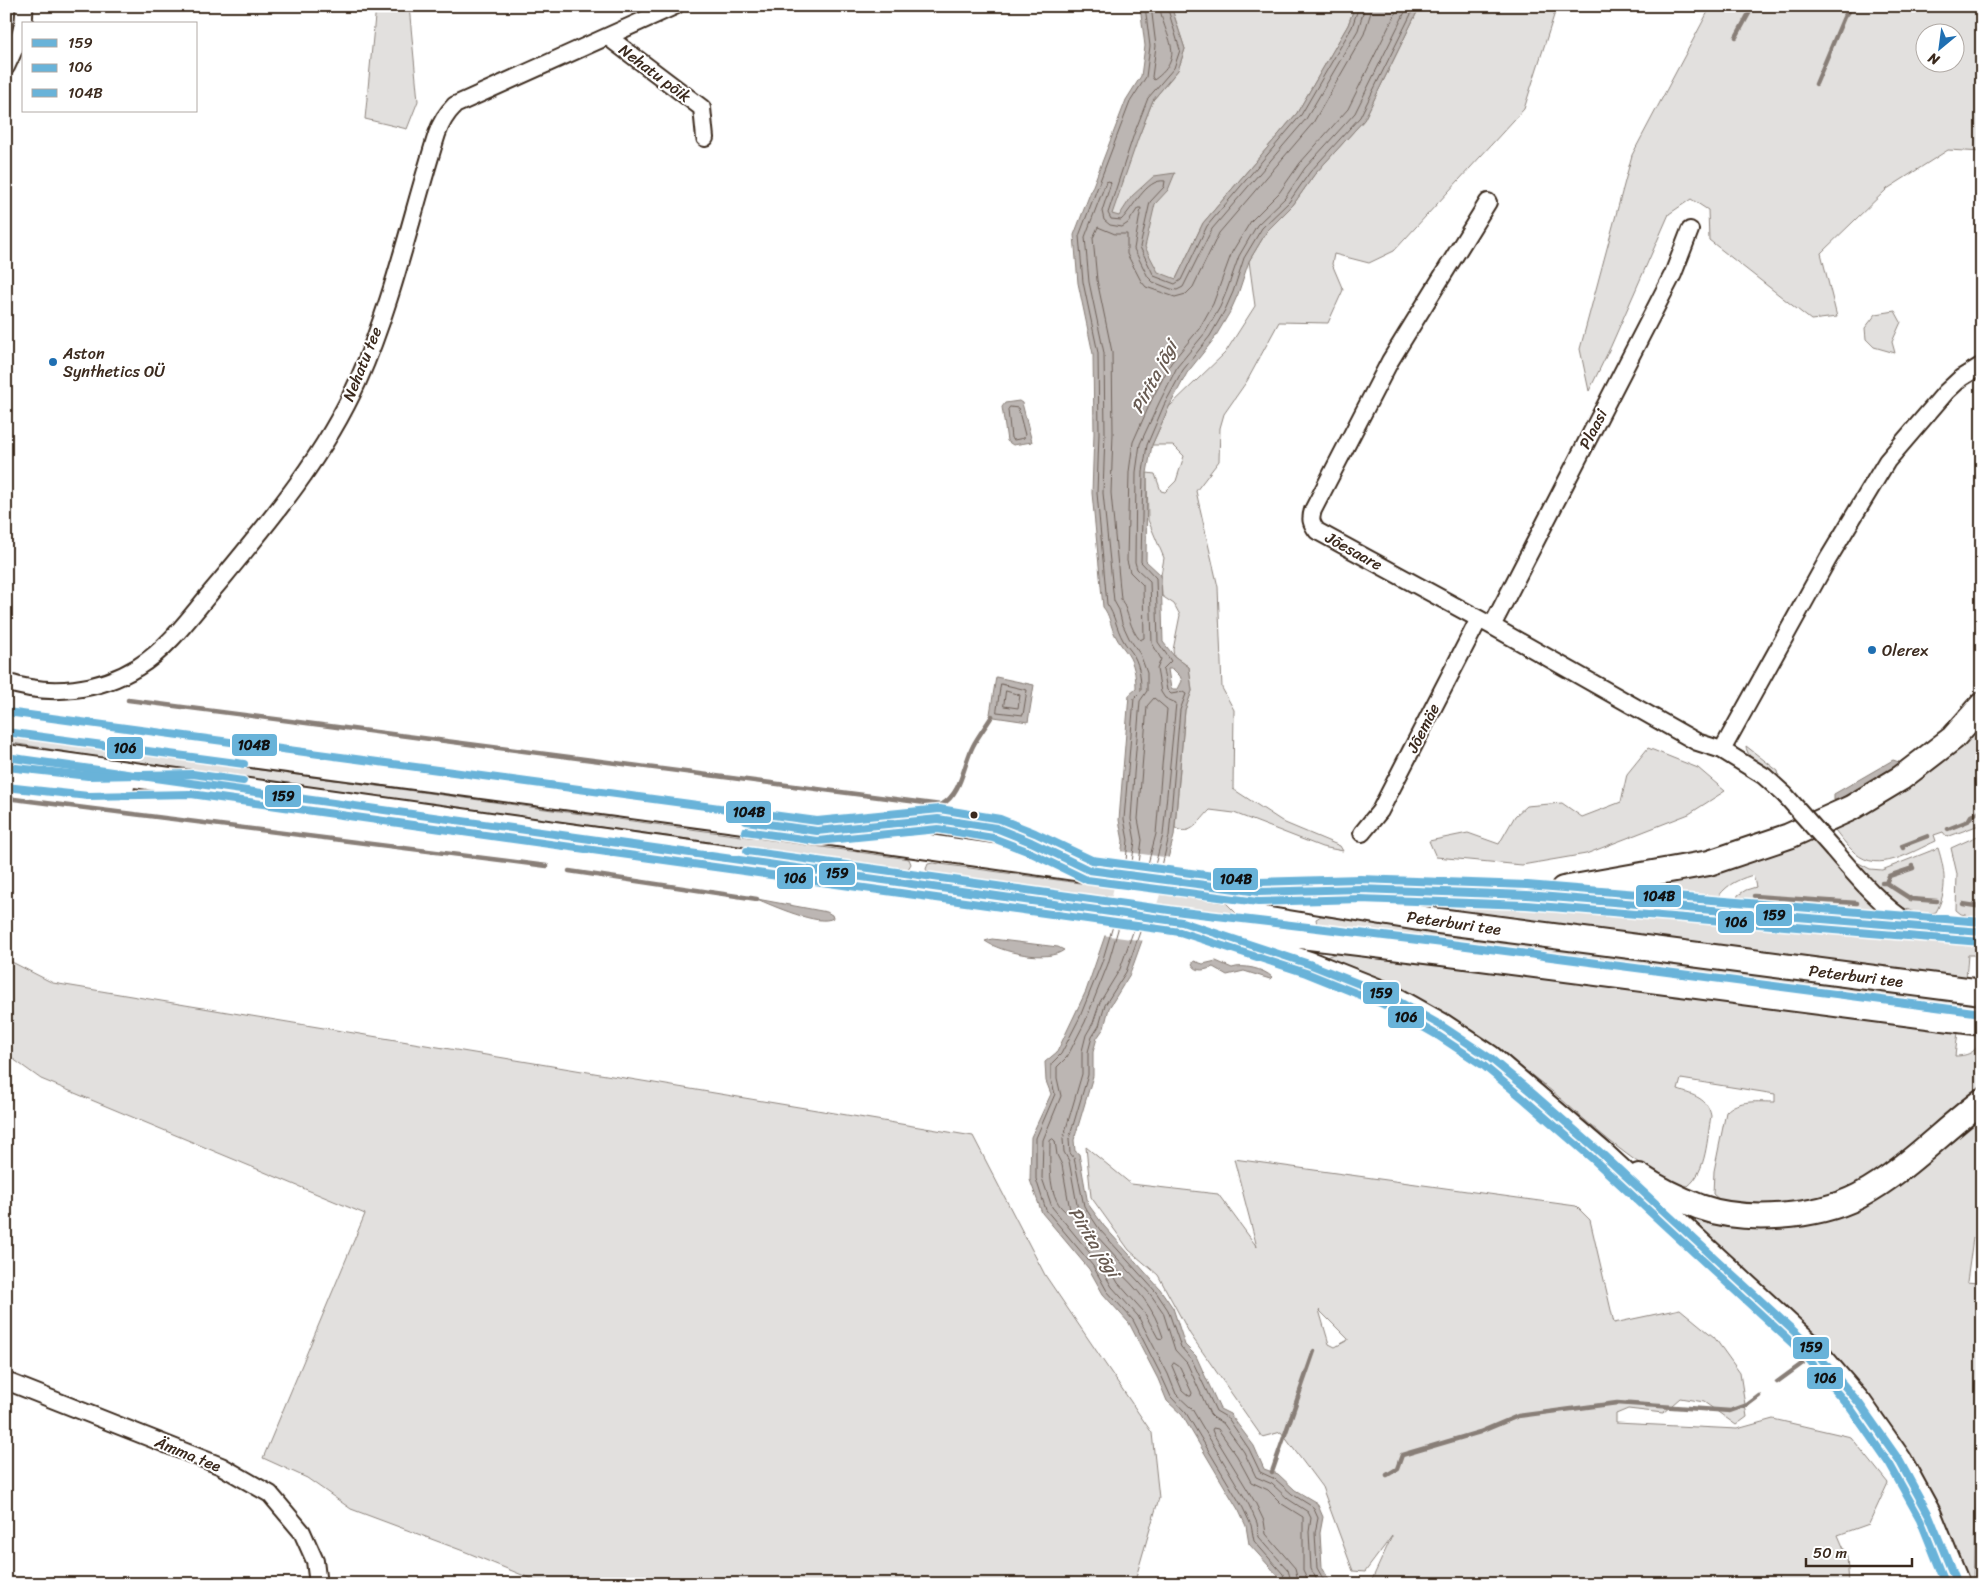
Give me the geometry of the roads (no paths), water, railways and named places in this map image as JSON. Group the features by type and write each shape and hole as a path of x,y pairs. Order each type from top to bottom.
{"highway":[{"path":"1526,895 1623,880 1709,863 1789,836 1851,808 1901,778 1953,738 1982,705"},
{"name":"Peterburi tee","path":"6,722 807,829 1089,870 1259,892 1440,921 1973,991"},
{"name":"Peterburi tee","path":"6,757 1182,922 1423,950 1971,1021"},
{"path":"6,777 88,786 192,784"},
{"path":"1259,892 1360,889 1526,895 1982,932"},
{"path":"1182,922 1309,964 1388,995 1442,1026 1490,1058 1601,1153 1812,1348 1859,1403 1899,1460 1929,1515 1957,1584"},
{"path":"1601,1153 1650,1183 1700,1207 1750,1217 1788,1215 1828,1209 1858,1196 1888,1178 1982,1101"}],"street":[{"path":"24,6 24,22"},
{"name":"Nehatu tee","path":"6,682 22,688 44,691 89,687 111,681 138,667 163,648 241,555 305,474 340,417 372,347 437,134 442,121 449,111 456,105 674,6"},
{"path":"6,68 22,30"},
{"name":"Nehatu põik","path":"608,37 702,108 705,138"},
{"name":"Jõesaare","path":"1488,202 1390,361 1323,490 1311,517 1312,523 1317,531 1697,742 1722,750 1764,776 1785,795 1866,888 1893,913 1916,927"},
{"name":"Plaasi","path":"1485,623 1673,274 1690,230"},
{"path":"1722,750 1832,551 1887,462 1946,392 1961,378 1982,365"},
{"name":"Jõemäe","path":"1362,833 1380,811 1485,623"},
{"name":"Ämma tee","path":"6,1381 221,1466 270,1494 302,1532 315,1561 318,1584"}],"water":[{"name":"Pirita jõgi","path":"1140,6 1171,6 1185,49 1178,70 1153,100 1112,214 1119,216 1132,196 1154,176 1175,173 1168,190 1155,204 1145,247 1158,272 1176,279 1203,223 1297,113 1348,25 1355,6 1420,6 1364,120 1314,175 1293,205 1267,231 1249,261 1230,312 1214,339 1187,373 1152,445 1147,473 1146,561 1161,575 1163,642 1174,656 1189,667 1192,691 1185,710 1174,836 1158,896 1130,974 1109,1008 1104,1028 1097,1038 1093,1052 1093,1076 1074,1140 1075,1151 1079,1154 1088,1204 1104,1226 1160,1289 1173,1308 1185,1345 1196,1356 1220,1409 1230,1414 1254,1446 1264,1469 1278,1474 1295,1490 1317,1503 1323,1517 1320,1533 1322,1567 1331,1584 1281,1584 1279,1577 1249,1544 1246,1526 1239,1511 1182,1415 1167,1401 1158,1379 1129,1323 1103,1294 1089,1269 1042,1213 1030,1180 1031,1137 1051,1094 1046,1081 1045,1062 1057,1052 1086,991 1108,927 1117,888 1123,841 1119,820 1129,695 1136,689 1136,681 1132,662 1113,631 1103,607 1092,493 1094,433 1093,354 1078,283 1074,235 1126,100 1141,76 1145,46","holes":["1168,669 1173,669 1182,681 1178,689 1171,689"]},
{"path":"1019,401 1022,403 1032,442 1013,445 1007,441 1002,407 1005,403"},
{"path":"996,677 1034,685 1028,722 994,717 990,714"},
{"path":"1893,760 1899,762 1893,769 1834,800 1834,794"},
{"path":"757,899 827,912 833,918 818,920 807,918"},
{"path":"992,939 1058,947 1064,950 1057,954 1036,956 1001,949 985,941"},
{"path":"1194,961 1203,964 1216,961 1232,968 1253,968 1272,977 1270,979 1244,971 1227,975 1213,967 1199,970 1192,964"}],"waterway":[{"path":"1736,37 1753,6"},
{"path":"1816,84 1844,17 1852,6"},
{"path":"128,700 941,805 948,800 958,787 973,746 992,716"},
{"path":"6,798 547,866"},
{"path":"1948,829 1968,821 1971,816 1982,810"},
{"path":"1903,848 1902,846 1928,836"},
{"path":"1886,883 1889,876 1913,868 1912,866"},
{"path":"569,871 757,899"},
{"path":"1882,883 1886,883 1911,899 1937,901"},
{"path":"1754,896 1857,903"},
{"path":"1963,904 1982,907"},
{"path":"1272,1472 1314,1351"},
{"path":"1777,1382 1803,1363"},
{"path":"1387,1475 1397,1469 1402,1455 1480,1432 1518,1416 1617,1403 1730,1411 1747,1405 1759,1396"}],"place":[{"name":"Aston Synthetics OÜ","path":"53,362"},
{"name":"Olerex","path":"1872,650"}]}
